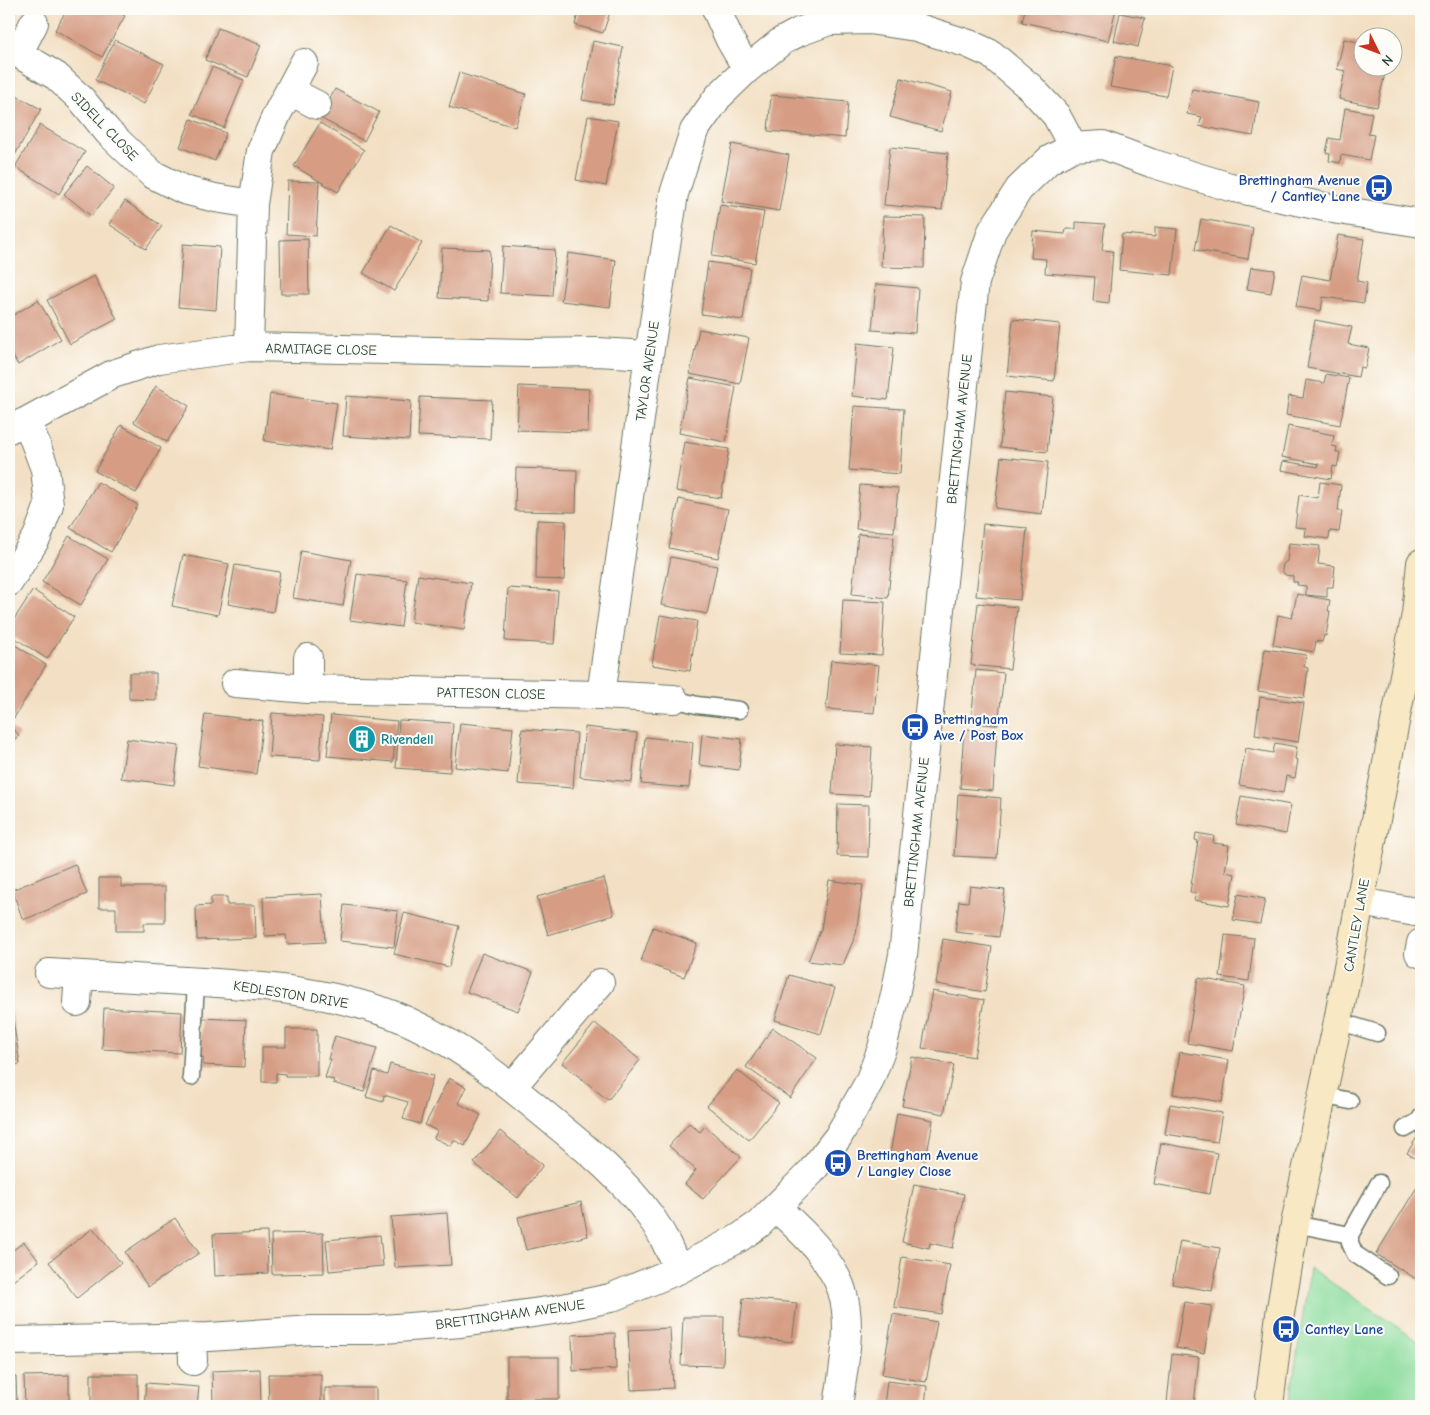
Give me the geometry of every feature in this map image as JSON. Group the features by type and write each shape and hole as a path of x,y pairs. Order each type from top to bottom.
{"street":[{"path":"716,9 746,69"},
{"name":"TAYLOR AVENUE","path":"601,695 649,354 674,194 694,131 718,97 746,69 782,41 799,32 829,21 869,20 916,27 969,44 991,54 1030,88 1056,115 1073,146"},
{"name":"SIDELL CLOSE","path":"34,23 13,51 56,76 82,100 108,132 152,174 184,190 215,198 253,204"},
{"path":"250,347 253,204 261,151 277,114 304,63"},
{"path":"290,91 317,105"},
{"name":"BRETTINGHAM AVENUE","path":"9,1342 192,1350 313,1330 371,1330 461,1323 554,1310 610,1298 678,1270 739,1238 759,1224 811,1172 838,1138 869,1082 882,1048 903,955 975,282 992,231 1019,189 1049,160 1073,146 1103,145 1151,163 1230,187 1339,210 1421,223"},
{"name":"ARMITAGE CLOSE","path":"18,425 113,374 159,359 250,347 649,354"},
{"path":"9,582 37,537 49,505 45,470 18,425"},
{"name":"CANTLEY LANE","path":"1269,1406 1280,1314 1295,1224 1338,1022 1416,614 1421,563"},
{"path":"308,658 308,689"},
{"name":"PATTESON CLOSE","path":"235,683 308,689 601,695 674,699"},
{"path":"1360,902 1421,913"},
{"name":"KEDLESTON DRIVE","path":"49,973 261,986 323,995 393,1016 427,1031 470,1057 512,1087 574,1138 629,1190 651,1217 667,1245 678,1270"},
{"path":"76,1002 79,975"},
{"path":"512,1087 600,983"},
{"path":"776,1207 818,1249 834,1273 842,1291 846,1314 845,1349 838,1406"}],"lane":[{"path":"674,699 697,705 739,710"},
{"path":"191,1077 196,982"},
{"path":"1338,1022 1377,1033"},
{"path":"1322,1095 1350,1101"},
{"path":"1405,1129 1421,1117"},
{"path":"1378,1183 1350,1235 1350,1243 1355,1254 1388,1276"},
{"path":"1295,1224 1350,1235"}],"green space":[{"path":"1310,1268 1421,1343 1421,1406 1289,1406"}],"building":[{"path":"67,9 111,9 125,16 102,57 55,30"},
{"path":"579,9 611,9 603,33 575,25"},
{"path":"1025,9 1116,9 1108,41 1022,22"},
{"path":"1120,13 1145,18 1138,47 1114,41"},
{"path":"218,28 261,45 248,77 205,60"},
{"path":"1344,39 1352,41 1352,78 1384,78 1377,107 1339,99 1345,71 1337,69"},
{"path":"115,40 164,64 144,104 95,80"},
{"path":"593,41 623,47 613,105 582,100"},
{"path":"1116,56 1172,66 1166,96 1110,87"},
{"path":"212,67 244,80 224,128 192,114"},
{"path":"459,73 526,94 515,127 449,107"},
{"path":"901,78 952,92 941,131 890,117"},
{"path":"335,89 379,112 364,141 320,118"},
{"path":"1192,89 1259,102 1253,136 1199,126 1202,117 1187,114"},
{"path":"9,92 41,109 13,158 9,156"},
{"path":"771,95 848,102 845,138 768,131"},
{"path":"1345,108 1372,113 1368,134 1374,135 1369,160 1341,155 1340,163 1329,161 1330,154 1326,153 1329,138 1340,140"},
{"path":"588,116 618,121 606,186 576,180"},
{"path":"191,119 226,133 215,161 180,147"},
{"path":"320,123 364,150 338,192 294,166"},
{"path":"40,125 85,152 59,194 15,167"},
{"path":"732,144 789,155 779,211 721,201"},
{"path":"890,147 948,153 942,210 884,205"},
{"path":"87,166 114,188 91,216 64,194"},
{"path":"288,181 319,182 316,236 286,234"},
{"path":"125,201 162,226 146,249 109,224"},
{"path":"720,205 764,212 755,263 712,256"},
{"path":"883,216 925,217 924,268 881,267"},
{"path":"1201,219 1253,228 1248,259 1195,250"},
{"path":"1076,222 1105,224 1102,250 1113,251 1109,303 1093,301 1095,277 1045,273 1046,259 1031,258 1033,231 1065,234 1066,229 1076,229"},
{"path":"391,225 422,243 394,291 363,273"},
{"path":"1155,227 1177,229 1172,275 1119,270 1122,234 1155,237"},
{"path":"1338,235 1364,239 1357,281 1367,283 1364,303 1323,297 1321,311 1296,307 1302,275 1330,280"},
{"path":"308,239 309,294 281,294 280,240"},
{"path":"183,244 220,247 216,310 178,307"},
{"path":"503,246 555,250 552,296 500,293"},
{"path":"442,248 490,250 488,301 439,298"},
{"path":"568,253 616,260 610,307 561,301"},
{"path":"708,262 750,268 743,320 701,314"},
{"path":"1251,267 1275,270 1271,293 1247,289"},
{"path":"94,276 117,319 70,344 47,300"},
{"path":"876,284 918,288 915,333 872,330"},
{"path":"38,300 61,339 18,365 9,349 9,318"},
{"path":"1013,319 1060,324 1054,381 1007,376"},
{"path":"1315,320 1352,327 1348,344 1369,348 1365,368 1360,367 1358,377 1307,368"},
{"path":"699,329 749,338 740,384 690,374"},
{"path":"857,343 894,347 888,400 852,396"},
{"path":"1326,374 1349,378 1340,425 1286,415 1289,396 1303,398 1306,380 1324,383"},
{"path":"690,378 736,387 726,442 679,433"},
{"path":"156,386 189,406 167,442 134,422"},
{"path":"519,386 589,389 588,432 517,430"},
{"path":"1005,392 1053,397 1047,452 1000,447"},
{"path":"270,394 337,403 330,450 264,441"},
{"path":"346,396 411,401 409,440 343,436"},
{"path":"420,397 492,400 490,439 418,436"},
{"path":"854,406 904,409 900,474 849,470"},
{"path":"121,425 161,448 136,493 95,471"},
{"path":"1288,426 1334,435 1332,446 1337,447 1336,452 1340,453 1337,467 1333,466 1331,479 1281,470 1283,461 1318,467 1319,464 1282,457"},
{"path":"684,442 729,449 721,498 676,491"},
{"path":"1001,457 1048,462 1042,514 995,508"},
{"path":"516,468 577,470 576,512 515,511"},
{"path":"98,482 138,505 111,552 70,528"},
{"path":"1320,482 1341,485 1338,511 1342,511 1339,532 1330,531 1329,539 1305,536 1306,528 1295,527 1299,495 1318,498"},
{"path":"860,485 898,488 894,532 856,529"},
{"path":"679,499 728,509 718,558 669,548"},
{"path":"537,520 566,521 564,580 536,579"},
{"path":"983,524 1027,528 1020,600 976,596"},
{"path":"858,534 894,537 888,598 852,594"},
{"path":"69,536 108,559 81,605 42,582"},
{"path":"1289,543 1320,546 1318,564 1335,566 1333,587 1327,587 1327,597 1306,595 1306,586 1297,585 1298,582 1293,582 1293,576 1285,575 1282,570 1283,564 1287,561"},
{"path":"301,551 351,560 343,606 293,598"},
{"path":"183,555 229,564 218,615 172,606"},
{"path":"671,557 717,566 707,614 661,605"},
{"path":"235,565 280,572 273,612 228,604"},
{"path":"357,574 407,580 401,627 350,620"},
{"path":"418,575 471,583 464,630 411,622"},
{"path":"508,588 558,591 554,644 505,641"},
{"path":"33,590 74,617 47,659 9,634 9,627"},
{"path":"1297,594 1330,600 1326,636 1324,635 1322,642 1316,641 1314,652 1273,645 1278,615 1292,618"},
{"path":"843,600 885,602 882,655 840,653"},
{"path":"978,603 1017,607 1010,669 971,665"},
{"path":"660,615 697,621 690,671 652,665"},
{"path":"9,641 46,665 14,718 9,714"},
{"path":"1265,649 1306,655 1304,667 1308,668 1304,698 1258,691"},
{"path":"831,660 879,665 874,713 826,709"},
{"path":"976,670 1004,673 998,725 971,723"},
{"path":"129,673 156,673 156,700 129,699"},
{"path":"1260,697 1304,703 1298,742 1255,735"},
{"path":"272,713 323,717 320,760 269,757"},
{"path":"205,714 263,721 256,774 198,766"},
{"name":"Rivendell","path":"331,715 397,721 393,762 327,756"},
{"path":"399,720 453,723 450,772 396,768"},
{"path":"460,723 513,728 508,773 455,767"},
{"path":"9,725 19,735 9,745"},
{"path":"585,727 637,733 632,782 580,777"},
{"path":"522,729 577,733 573,788 518,784"},
{"path":"964,729 997,731 993,791 960,788"},
{"path":"702,734 742,739 739,770 699,765"},
{"path":"645,737 693,742 689,788 641,784"},
{"path":"127,739 179,746 174,785 121,778"},
{"path":"1275,743 1297,747 1295,759 1298,760 1295,778 1286,776 1283,793 1239,785 1246,748 1273,753"},
{"path":"835,744 872,747 869,796 832,794"},
{"path":"958,794 1001,798 997,858 954,856"},
{"path":"1241,796 1291,805 1286,834 1236,825"},
{"path":"838,804 869,805 868,857 837,856"},
{"path":"1196,833 1214,836 1213,843 1229,845 1225,872 1235,874 1229,906 1194,900 1196,893 1190,892 1198,841 1195,840"},
{"path":"75,864 87,894 23,920 12,890"},
{"path":"99,878 121,878 121,887 165,887 165,923 144,923 144,931 116,931 116,908 99,908"},
{"path":"604,878 614,915 548,935 537,897"},
{"path":"829,880 863,885 856,934 843,965 808,961 821,929"},
{"path":"970,886 1005,890 999,937 955,932 959,901 968,902"},
{"path":"322,894 325,942 287,944 286,935 265,936 263,897"},
{"path":"1238,894 1265,899 1260,924 1233,920"},
{"path":"211,897 227,897 227,905 255,905 256,938 197,940 196,906 211,905"},
{"path":"344,905 398,911 394,947 340,941"},
{"path":"404,913 459,926 449,967 394,954"},
{"path":"653,927 697,943 684,977 641,961"},
{"path":"1225,935 1254,938 1249,981 1220,977"},
{"path":"943,939 992,947 985,992 936,984"},
{"path":"482,953 533,972 518,1011 467,992"},
{"path":"789,975 835,988 821,1034 775,1020"},
{"path":"1198,978 1245,986 1233,1051 1187,1043"},
{"path":"932,991 984,1000 974,1057 922,1048"},
{"path":"9,1001 20,1064 9,1066"},
{"path":"104,1008 182,1012 180,1053 102,1049"},
{"path":"201,1018 246,1020 244,1067 203,1065 203,1057 200,1057"},
{"path":"595,1023 640,1060 608,1100 562,1063"},
{"path":"773,1028 817,1058 790,1098 746,1067"},
{"path":"286,1029 317,1029 317,1076 285,1076 285,1074 276,1073 276,1082 262,1082 262,1047 286,1047"},
{"path":"335,1036 377,1048 364,1092 333,1083 334,1080 325,1078"},
{"path":"1180,1052 1229,1060 1222,1102 1173,1094"},
{"path":"912,1057 954,1065 944,1114 902,1106"},
{"path":"390,1064 433,1076 420,1124 403,1119 408,1102 384,1095 383,1102 366,1097 374,1071 387,1075"},
{"path":"737,1070 779,1103 749,1140 707,1106"},
{"path":"449,1078 466,1087 458,1103 481,1115 465,1146 454,1140 451,1146 434,1138 437,1131 425,1125"},
{"path":"1170,1104 1222,1113 1217,1142 1165,1134"},
{"path":"897,1113 933,1120 926,1160 890,1154"},
{"path":"689,1123 700,1132 705,1126 741,1157 703,1199 685,1184 696,1170 669,1146"},
{"path":"500,1131 543,1165 518,1198 474,1163"},
{"path":"1421,1131 1421,1162 1407,1153"},
{"path":"1161,1143 1217,1153 1210,1194 1154,1184"},
{"path":"914,1184 964,1194 953,1248 930,1243 929,1248 902,1242"},
{"path":"1417,1187 1421,1189 1421,1282 1376,1254"},
{"path":"581,1202 588,1236 526,1250 518,1217"},
{"path":"447,1213 451,1265 395,1268 391,1217"},
{"path":"175,1218 199,1253 148,1287 125,1252"},
{"path":"93,1228 121,1263 77,1298 49,1262"},
{"path":"267,1232 268,1273 215,1276 213,1234"},
{"path":"323,1233 324,1273 272,1274 271,1234"},
{"path":"380,1235 383,1266 329,1271 326,1240"},
{"path":"1180,1241 1220,1248 1212,1291 1172,1284"},
{"path":"24,1242 39,1261 9,1284 9,1253"},
{"path":"902,1257 950,1265 941,1314 894,1307"},
{"path":"743,1298 797,1303 792,1342 739,1336"},
{"path":"1184,1302 1212,1306 1204,1353 1176,1348"},
{"path":"893,1314 937,1322 926,1382 882,1374"},
{"path":"683,1317 724,1317 723,1366 681,1365"},
{"path":"670,1328 673,1388 631,1390 628,1330"},
{"path":"615,1333 616,1369 573,1371 572,1335"},
{"path":"1172,1354 1199,1357 1194,1405 1167,1403"},
{"path":"507,1357 559,1357 559,1399 507,1399"},
{"path":"260,1369 261,1406 213,1406 212,1371"},
{"path":"91,1374 138,1374 138,1406 91,1406"},
{"path":"268,1374 321,1374 321,1406 269,1406"},
{"path":"69,1375 69,1406 25,1406 24,1376"},
{"path":"9,1377 16,1377 17,1406 9,1406"},
{"path":"887,1381 927,1386 925,1406 884,1406"},
{"path":"146,1383 199,1387 197,1406 144,1406"},
{"path":"325,1388 376,1388 376,1406 325,1406"}],"place":[{"name":"Brettingham Avenue / Cantley Lane","path":"1379,188"},
{"name":"Brettingham Ave / Post Box","path":"915,727"},
{"name":"Rivendell","path":"362,739"},
{"name":"Brettingham Avenue / Langley Close","path":"838,1163"},
{"name":"Cantley Lane","path":"1286,1329"}]}
